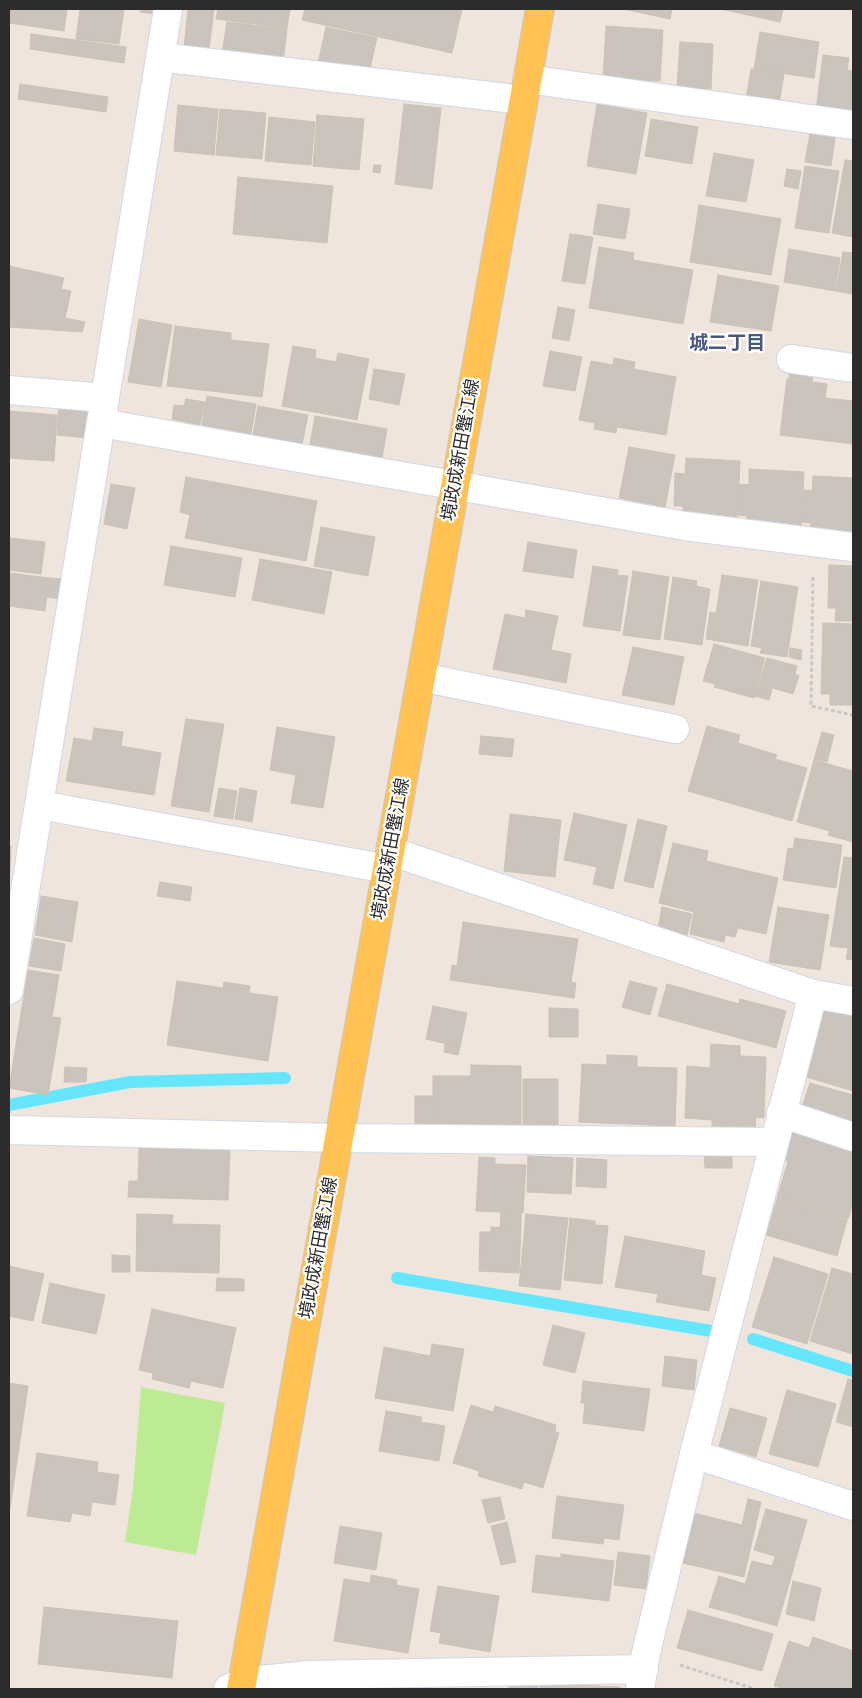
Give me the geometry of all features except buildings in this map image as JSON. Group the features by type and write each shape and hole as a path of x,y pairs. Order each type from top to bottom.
{"main road":[{"name":"境政成新田蟹江線","path":"237,1687 339,1138 540,9"}],"street":[{"path":"9,990 168,9"},
{"path":"160,57 525,89 853,125"},
{"path":"791,359 853,368"},
{"path":"9,390 455,484 685,526 853,547"},
{"path":"421,677 675,729"},
{"path":"40,805 388,860 813,994 853,1001"},
{"path":"237,1687 309,1675 643,1670 694,1454 813,994"},
{"path":"781,1113 853,1137"},
{"path":"9,1130 339,1138 774,1142"},
{"path":"694,1454 853,1506"}],"path":[{"path":"813,543 811,706 853,715"},
{"path":"643,1670 755,1689"}],"green space":[{"path":"141,1387 225,1403 196,1555 125,1542 133,1489"}],"waterway":[{"path":"9,1105 130,1082 285,1078"},
{"path":"397,1278 711,1331"},
{"path":"753,1339 853,1371"}],"district":[{"name":"城二丁目","path":"727,344"}]}
